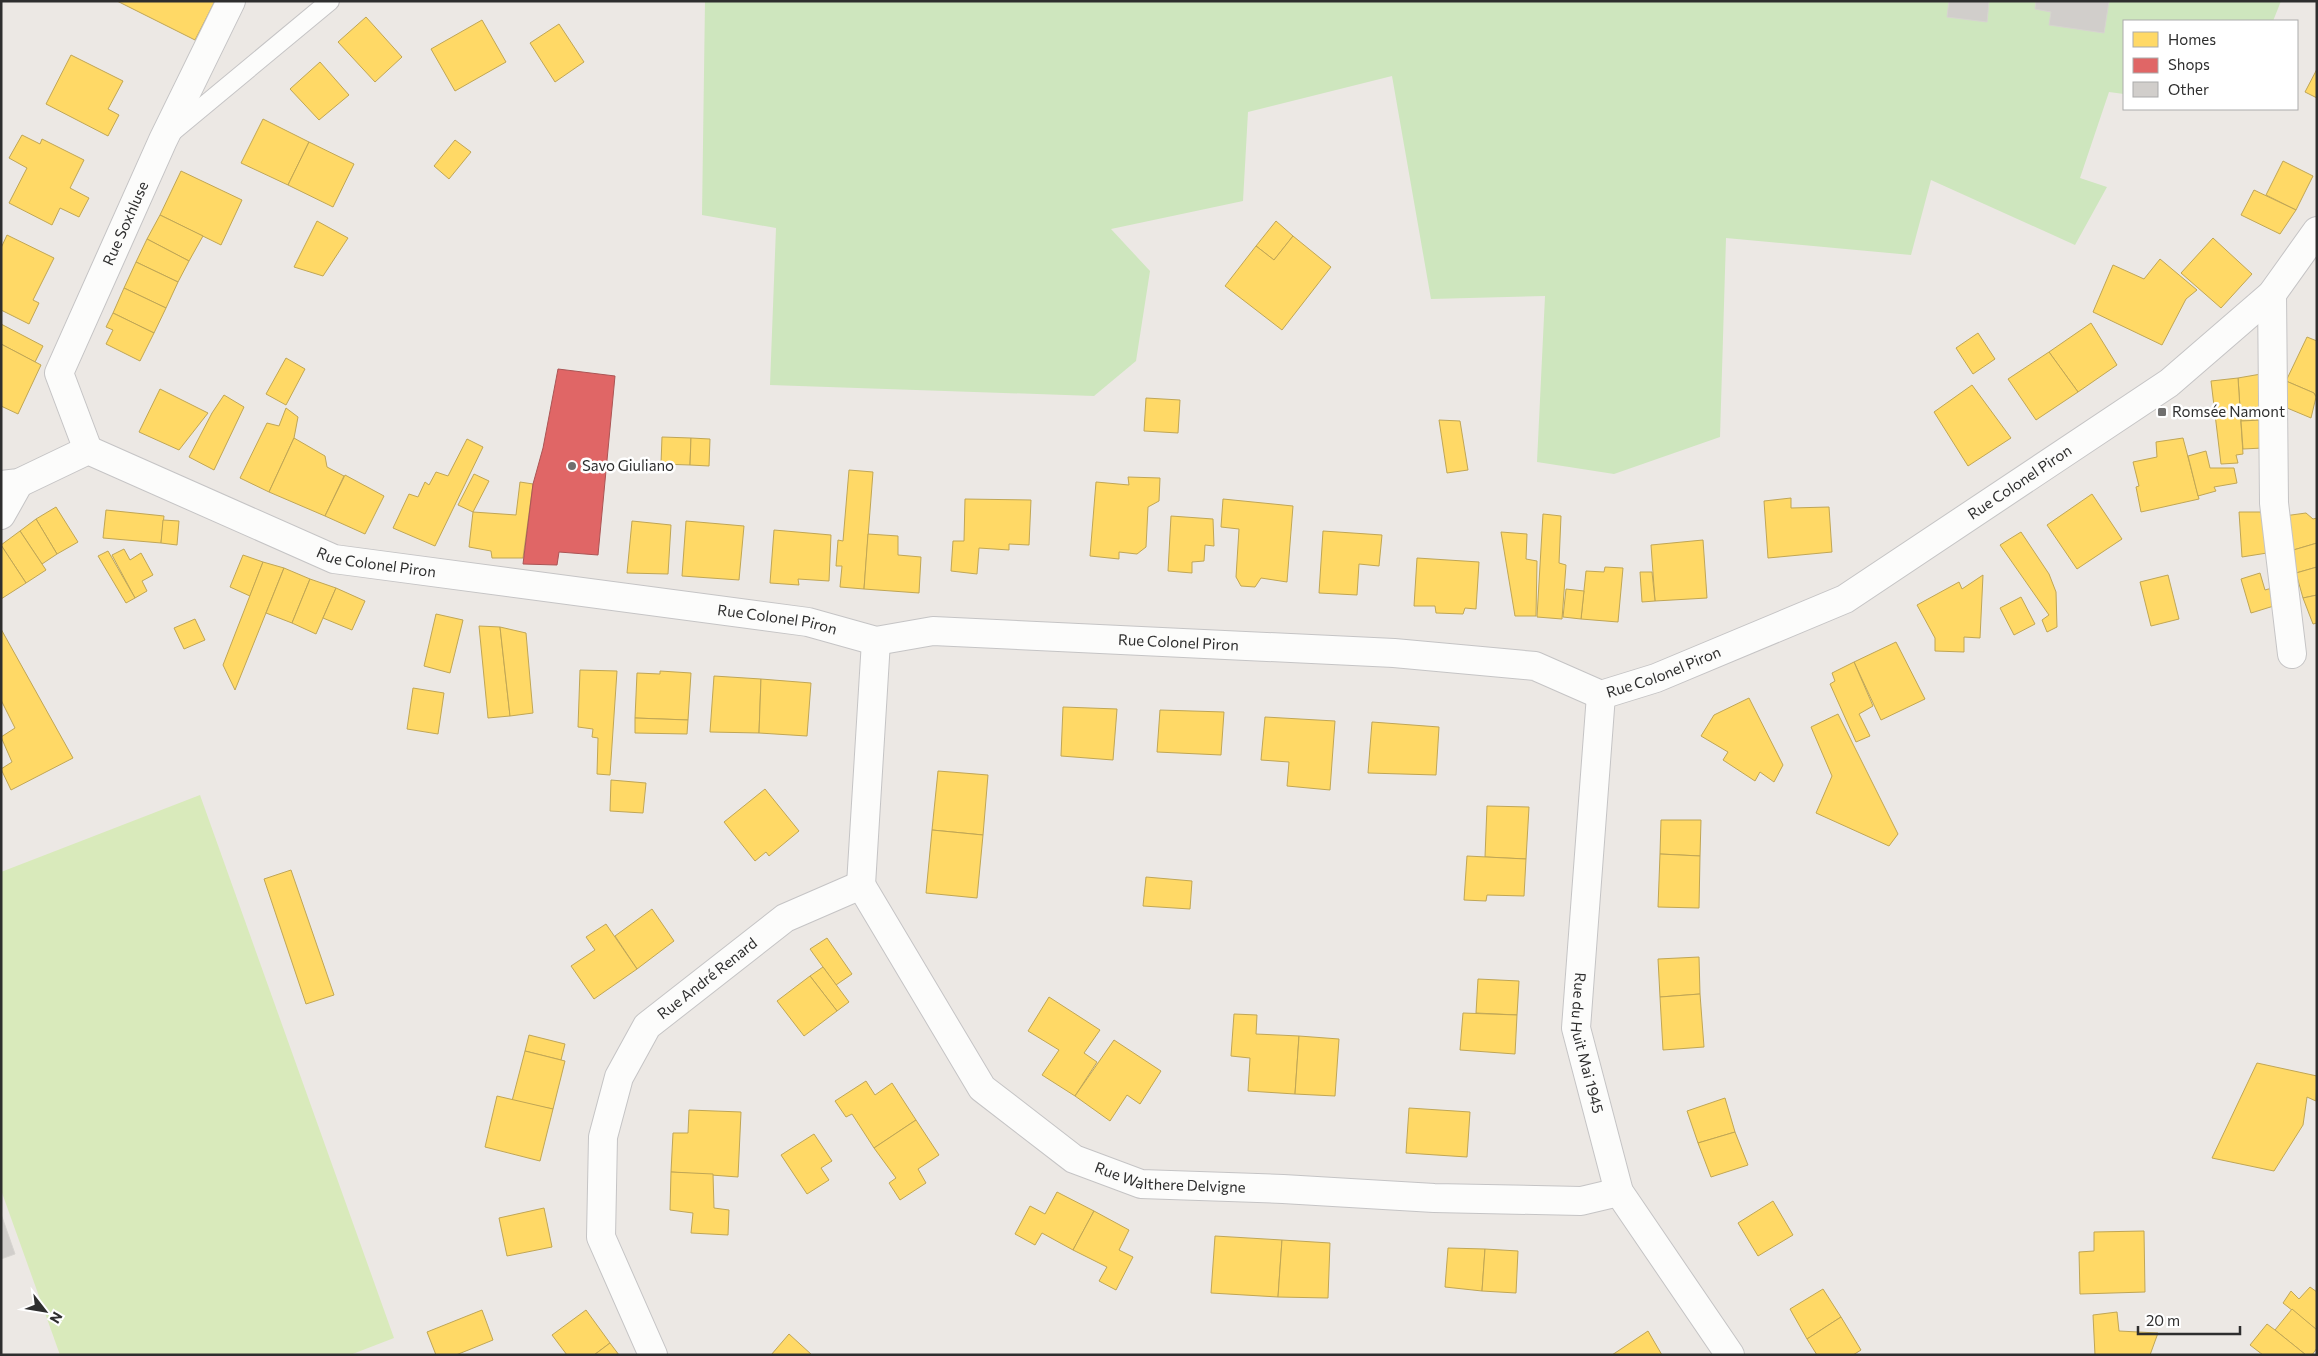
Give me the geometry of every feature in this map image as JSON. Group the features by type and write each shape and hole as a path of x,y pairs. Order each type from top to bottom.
{"street":[{"name":"Rue Soxhluse","path":"88,450 59,373 162,140 231,1"},
{"name":"Rue Colonel Piron","path":"88,450 334,559 808,622 876,641 933,631 1394,653 1535,666 1601,694 1656,678 1845,599 2170,383 2272,294 2317,231"},
{"path":"2272,294 2274,503 2292,654"},
{"path":"1,515 10,484 88,450"},
{"path":"861,885 876,641"},
{"name":"Rue du Huit Mai 1945","path":"1601,694 1576,1028 1619,1192 1730,1355"},
{"name":"Rue Walthere Delvigne","path":"861,885 982,1088 1074,1159 1141,1184 1283,1189 1434,1198 1581,1201 1619,1192"},
{"name":"Rue André Renard","path":"653,1355 601,1237 603,1137 619,1077 647,1026 784,918 861,885"}],"lane":[{"path":"162,140 330,1"}],"green space":[{"path":"705,1 2281,1 2273,20 2123,20 2123,94 2109,92 2080,178 2107,187 2075,245 1931,180 1911,255 1726,238 1720,437 1614,474 1537,462 1545,296 1431,299 1392,76 1248,112 1243,201 1111,229 1150,271 1136,361 1094,396 770,385 776,228 702,215"},
{"path":"200,795 394,1338 350,1355 60,1355 1,1190 1,872"}],"building: Homes":[{"path":"117,1 215,1 195,40"},
{"path":"366,17 402,57 375,82 338,42"},
{"path":"482,20 506,62 455,91 431,49"},
{"path":"559,24 584,62 555,82 530,43"},
{"path":"71,55 123,81 108,109 119,115 108,136 46,104"},
{"path":"320,62 349,95 319,120 290,89"},
{"path":"2317,69 2317,98 2305,92"},
{"path":"263,119 309,142 288,185 241,163"},
{"path":"22,135 40,144 42,139 84,160 70,188 89,198 79,217 60,208 52,225 9,203 27,168 9,158"},
{"path":"455,140 471,152 449,179 434,166"},
{"path":"309,142 354,164 333,207 288,185"},
{"path":"2283,161 2313,176 2296,210 2266,195"},
{"path":"181,171 242,200 221,245 160,215"},
{"path":"2254,190 2296,210 2280,234 2241,215"},
{"path":"160,215 203,236 189,261 147,239"},
{"path":"317,221 348,238 323,276 294,267"},
{"path":"1276,221 1293,236 1274,260 1256,246"},
{"path":"7,235 54,258 33,300 39,303 29,324 1,310 1,248"},
{"path":"1293,236 1331,267 1282,330 1225,286 1256,246 1274,260"},
{"path":"2213,238 2252,274 2221,308 2181,273"},
{"path":"147,239 189,261 178,282 136,262"},
{"path":"2160,259 2197,290 2186,299 2162,345 2093,312 2113,265 2144,279"},
{"path":"136,262 178,282 166,308 124,288"},
{"path":"124,288 166,308 154,333 113,313"},
{"path":"113,313 154,333 140,361 106,344 113,330 106,327"},
{"path":"2091,323 2117,365 2078,392 2049,352"},
{"path":"1,324 43,346 35,362 1,344"},
{"path":"1978,333 1995,359 1973,374 1956,348"},
{"path":"2307,337 2317,341 2317,398 2314,393 2286,381"},
{"path":"1,344 41,365 18,414 1,406"},
{"path":"2049,352 2078,392 2036,420 2008,379"},
{"path":"286,358 305,369 286,405 266,394"},
{"path":"2261,374 2261,420 2241,421 2238,378"},
{"path":"2238,378 2243,454 2236,455 2238,463 2221,464 2211,381"},
{"path":"2286,381 2314,393 2316,397 2311,418 2280,405"},
{"path":"1972,385 2011,438 1968,466 1934,412"},
{"path":"160,389 208,413 179,450 139,432"},
{"path":"224,395 244,407 214,470 189,457 212,413"},
{"path":"1146,398 1180,400 1178,433 1144,431"},
{"path":"286,408 298,417 294,438 269,492 240,478 267,423 279,426"},
{"path":"1439,420 1460,421 1468,470 1447,473"},
{"path":"2261,420 2263,448 2243,449 2241,421"},
{"path":"662,437 691,438 690,465 661,464"},
{"path":"294,438 325,456 327,467 344,476 325,516 269,492"},
{"path":"691,438 710,439 709,466 690,465"},
{"path":"2183,438 2199,499 2141,512 2136,487 2139,486 2133,462 2157,457 2156,442"},
{"path":"467,439 483,447 435,546 393,528 409,494 418,497 425,482 429,485 436,472 448,476"},
{"path":"2206,451 2210,468 2234,468 2237,483 2214,487 2216,491 2198,496 2188,456"},
{"path":"849,470 873,472 864,589 840,587 842,566 836,566 838,540 843,541"},
{"path":"474,474 489,481 473,512 458,505"},
{"path":"345,475 384,496 365,534 325,516"},
{"path":"1128,477 1160,478 1159,501 1148,507 1146,547 1137,554 1119,552 1119,559 1090,556 1096,482 1129,485"},
{"path":"520,482 533,484 523,558 492,558 491,551 469,547 473,512 516,515"},
{"path":"2092,494 2122,539 2077,569 2047,525"},
{"path":"1791,498 1791,508 1829,507 1832,552 1768,558 1764,501"},
{"path":"965,499 1031,500 1029,545 1009,544 1009,550 979,548 977,574 951,571 953,541 964,541"},
{"path":"1223,499 1293,506 1287,582 1261,578 1255,587 1241,586 1236,577 1239,529 1221,527"},
{"path":"56,507 78,542 57,554 36,519"},
{"path":"106,510 164,516 161,543 103,538"},
{"path":"2239,512 2266,512 2267,553 2242,557"},
{"path":"2306,513 2313,519 2317,518 2317,543 2290,551 2284,516"},
{"path":"1543,514 1561,516 1559,563 1566,565 1562,619 1537,617"},
{"path":"1171,516 1213,519 1214,546 1205,545 1204,561 1192,562 1192,573 1168,571"},
{"path":"36,519 57,554 42,564 20,531"},
{"path":"163,520 179,521 177,545 161,543"},
{"path":"632,521 671,525 668,574 627,573"},
{"path":"686,521 744,526 739,580 682,576"},
{"path":"774,530 831,535 829,581 798,579 799,585 770,583"},
{"path":"20,531 46,570 26,583 1,545"},
{"path":"1323,531 1382,535 1379,566 1359,564 1357,595 1319,593"},
{"path":"1501,532 1527,534 1526,559 1537,561 1536,616 1515,616"},
{"path":"2021,532 2049,574 2056,592 2057,627 2047,632 2042,620 2049,615 2000,545"},
{"path":"868,534 898,536 898,555 921,557 919,593 864,589"},
{"path":"1703,540 1707,598 1655,601 1651,545"},
{"path":"2317,543 2317,567 2296,573 2290,551"},
{"path":"1,545 26,583 1,599"},
{"path":"124,549 130,560 141,553 153,575 142,581 147,591 135,598 112,555"},
{"path":"108,551 135,598 126,603 98,556"},
{"path":"243,555 263,562 250,596 230,587"},
{"path":"1417,558 1479,562 1476,609 1465,608 1463,614 1436,613 1435,606 1414,606"},
{"path":"263,562 284,568 235,690 223,665"},
{"path":"1605,567 1623,568 1618,622 1581,619 1586,571 1604,572"},
{"path":"2317,567 2317,595 2303,598 2296,573"},
{"path":"284,568 310,579 292,623 266,613"},
{"path":"1640,572 1652,572 1655,601 1642,602"},
{"path":"2260,573 2265,590 2272,588 2277,605 2251,613 2241,579"},
{"path":"1983,575 1980,638 1964,637 1964,652 1935,651 1935,638 1917,605 1959,582 1962,589"},
{"path":"2168,575 2179,619 2151,626 2140,582"},
{"path":"310,579 336,588 316,634 292,623"},
{"path":"336,588 365,601 352,630 323,618"},
{"path":"1566,589 1584,591 1581,619 1563,617"},
{"path":"2317,595 2317,623 2313,624 2303,598"},
{"path":"2021,597 2035,624 2014,635 2000,608"},
{"path":"436,614 463,620 450,673 424,666"},
{"path":"195,619 205,640 184,649 174,628"},
{"path":"479,626 500,627 510,716 488,718"},
{"path":"500,627 526,633 533,713 510,716"},
{"path":"1,629 73,758 11,790 1,769 12,762 1,737 15,728 1,700"},
{"path":"1896,642 1925,699 1881,720 1854,662"},
{"path":"1854,662 1873,706 1859,714 1870,736 1856,742 1830,684 1835,681 1832,673"},
{"path":"580,670 617,671 610,775 597,774 598,738 592,737 593,729 578,727"},
{"path":"660,671 691,673 688,720 635,718 637,673 660,674"},
{"path":"714,676 761,679 759,733 710,732"},
{"path":"761,679 811,683 807,736 759,733"},
{"path":"413,688 444,693 438,734 407,729"},
{"path":"1749,698 1783,765 1774,782 1760,772 1755,781 1723,760 1728,752 1701,736 1714,715"},
{"path":"1063,707 1117,709 1113,760 1061,756"},
{"path":"1160,710 1224,712 1221,755 1157,752"},
{"path":"1838,714 1898,834 1889,846 1816,813 1832,776 1811,727"},
{"path":"1265,717 1335,721 1330,790 1287,786 1289,762 1261,760"},
{"path":"635,718 688,720 687,734 635,733"},
{"path":"1372,722 1439,727 1436,775 1368,773"},
{"path":"938,771 988,775 983,835 932,830"},
{"path":"611,780 646,783 643,813 610,811"},
{"path":"765,789 799,831 769,856 766,852 755,861 724,822"},
{"path":"1487,806 1529,807 1526,859 1485,857"},
{"path":"1661,820 1701,820 1700,856 1660,854"},
{"path":"932,830 983,835 977,898 926,893"},
{"path":"1660,854 1700,856 1699,908 1658,907"},
{"path":"1467,856 1526,859 1524,896 1487,895 1486,901 1464,900"},
{"path":"291,870 334,995 306,1004 264,879"},
{"path":"1146,877 1192,881 1190,909 1143,906"},
{"path":"652,909 674,941 637,969 615,936"},
{"path":"606,924 637,969 594,999 571,966 595,950 586,937"},
{"path":"827,938 852,974 836,985 810,949"},
{"path":"1699,957 1700,994 1660,997 1658,959"},
{"path":"823,967 849,1002 837,1011 810,976"},
{"path":"810,976 837,1011 804,1036 777,1001"},
{"path":"1478,979 1519,981 1517,1015 1476,1013"},
{"path":"1700,994 1704,1047 1663,1050 1660,997"},
{"path":"1049,997 1100,1030 1084,1053 1097,1062 1075,1096 1042,1075 1059,1050 1028,1031"},
{"path":"1463,1013 1517,1015 1515,1054 1460,1050"},
{"path":"1234,1014 1257,1015 1256,1034 1299,1036 1295,1094 1248,1091 1250,1058 1231,1056"},
{"path":"529,1035 565,1044 561,1060 525,1051"},
{"path":"1299,1036 1339,1039 1335,1096 1295,1094"},
{"path":"1114,1040 1161,1071 1140,1104 1127,1095 1110,1121 1075,1096"},
{"path":"525,1051 565,1061 553,1109 512,1101"},
{"path":"2257,1063 2317,1076 2316,1101 2307,1097 2303,1125 2274,1171 2212,1158"},
{"path":"866,1081 875,1095 892,1083 916,1120 874,1148 852,1114 846,1117 835,1101"},
{"path":"497,1096 553,1109 540,1161 485,1147"},
{"path":"1725,1098 1735,1132 1698,1143 1687,1111"},
{"path":"1409,1108 1470,1112 1467,1157 1406,1153"},
{"path":"689,1110 741,1112 738,1177 671,1172 673,1133 688,1133"},
{"path":"916,1120 939,1155 918,1169 926,1183 900,1200 889,1183 896,1178 874,1148"},
{"path":"1735,1132 1748,1165 1711,1177 1698,1143"},
{"path":"814,1134 832,1161 821,1168 829,1180 807,1194 781,1155"},
{"path":"671,1172 713,1174 714,1208 729,1210 728,1235 691,1233 693,1213 670,1210"},
{"path":"1057,1192 1094,1211 1073,1250 1042,1233 1035,1245 1015,1234 1030,1206 1045,1214"},
{"path":"1773,1201 1793,1235 1758,1256 1738,1223"},
{"path":"544,1208 552,1247 507,1256 499,1218"},
{"path":"1094,1211 1129,1230 1119,1250 1133,1257 1116,1290 1099,1281 1107,1267 1073,1250"},
{"path":"2144,1231 2145,1292 2080,1294 2079,1252 2094,1251 2094,1232"},
{"path":"1215,1236 1282,1240 1278,1297 1211,1293"},
{"path":"1282,1240 1330,1243 1328,1298 1278,1297"},
{"path":"1448,1248 1485,1249 1482,1291 1445,1287"},
{"path":"1485,1249 1518,1251 1516,1293 1482,1291"},
{"path":"2310,1287 2317,1292 2317,1330 2283,1303 2291,1291 2299,1299"},
{"path":"1823,1289 1841,1317 1807,1339 1790,1309"},
{"path":"2292,1309 2317,1330 2317,1348 2312,1355 2306,1355 2275,1330"},
{"path":"482,1310 493,1340 456,1355 436,1355 427,1332"},
{"path":"586,1310 610,1343 594,1355 567,1355 552,1335"},
{"path":"2117,1312 2119,1331 2158,1333 2150,1355 2095,1355 2093,1315"},
{"path":"1841,1317 1861,1350 1853,1355 1817,1355 1807,1339"},
{"path":"2267,1324 2306,1355 2263,1355 2250,1345"},
{"path":"1648,1331 1662,1355 1612,1355"},
{"path":"789,1334 812,1355 771,1355"},
{"path":"610,1343 619,1355 594,1355"}],"building: Shops":[{"name":"Savo Giuliano","path":"558,369 615,376 598,555 559,552 557,565 523,564 533,484 543,448"}],"building: Other":[{"path":"1949,1 1989,1 1987,22 1947,17"},
{"path":"2036,1 2109,1 2104,33 2049,25 2051,12 2035,9"},
{"path":"1,1214 15,1254 1,1259"}],"place":[{"name":"Romsée Namont","path":"2162,412"},
{"name":"Savo Giuliano","path":"572,466"}]}
